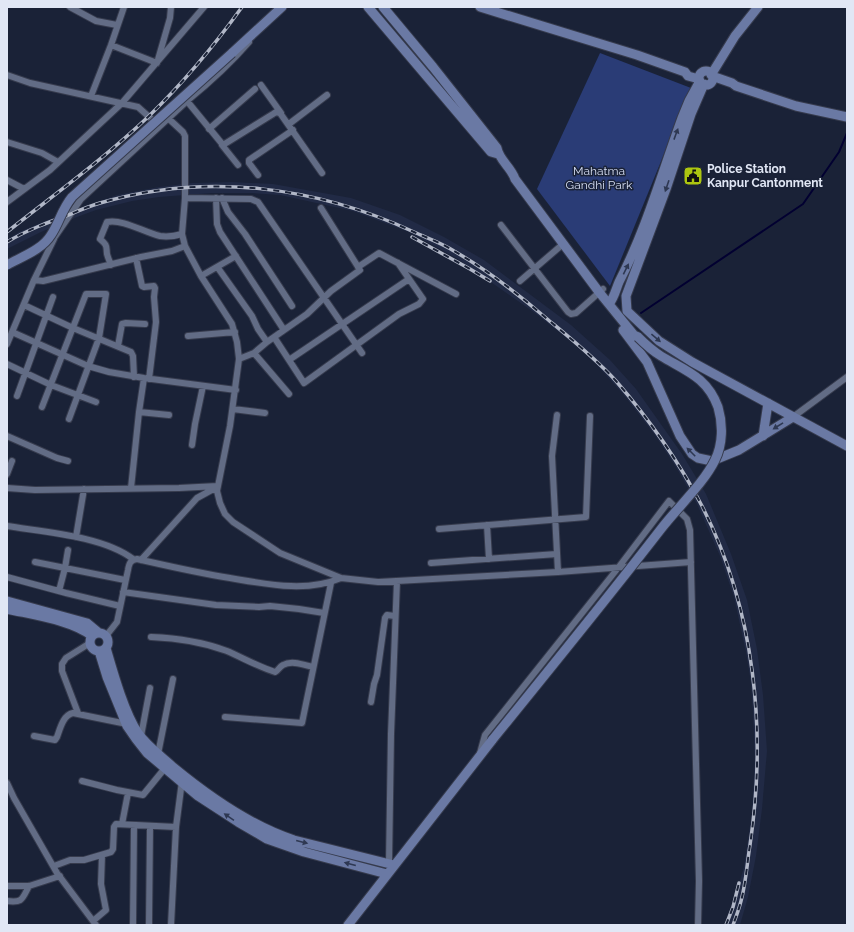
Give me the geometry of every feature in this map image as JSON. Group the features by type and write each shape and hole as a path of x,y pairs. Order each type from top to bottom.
{"street":[{"path":"70,7 96,20 117,25"},
{"path":"91,96 124,7"},
{"path":"157,63 170,18 171,7"},
{"path":"7,202 58,162 122,103 204,7"},
{"path":"7,265 45,243 51,236 61,213 72,197 260,29 282,7"},
{"path":"368,7 491,152 498,154"},
{"path":"480,7 629,53 685,72 688,76 706,78 730,87 736,86 796,106 843,116"},
{"path":"348,925 387,874 392,864 624,577 716,459 722,433 721,420 715,399 695,375 661,356 634,335 626,317 626,296 666,189 674,152 689,101 718,64 735,36 758,7"},
{"path":"385,9 497,148 498,154 513,172 519,175 601,291"},
{"path":"7,344 34,280 54,239 81,199 236,58 260,29"},
{"path":"111,45 157,63"},
{"path":"7,75 30,83 122,103 138,108 160,126"},
{"path":"262,85 322,173"},
{"path":"209,129 255,89"},
{"path":"258,175 249,164 249,160 291,127 327,95"},
{"path":"187,101 238,166"},
{"path":"222,145 226,145 276,112 282,115"},
{"path":"169,119 183,132 185,136 185,198 182,234 185,246 201,276 232,324 235,332 239,359 236,390 217,491 224,514 233,522 280,553 341,578 378,582 558,572 691,562"},
{"path":"7,142 42,153 58,162"},
{"path":"674,152 638,241 610,302 625,334 647,362 680,436 692,454 698,458 712,461 739,450 793,417 847,377"},
{"path":"513,172 515,179 563,244 610,302 626,317 659,341 692,362 847,446"},
{"path":"7,180 24,189"},
{"path":"185,198 251,199 258,202 362,353"},
{"path":"219,198 217,224 220,232 284,330"},
{"path":"219,198 245,234 292,306"},
{"path":"239,359 254,353 307,314 324,297 360,270 322,208"},
{"path":"112,265 107,253 108,250 106,245 100,240 107,222 113,221 123,223 162,236 175,236 182,234"},
{"path":"501,225 570,314 576,313 601,291"},
{"path":"7,270 39,252 54,239"},
{"path":"520,281 563,244"},
{"path":"34,280 43,281 185,246"},
{"path":"358,267 379,253 456,294"},
{"path":"201,276 218,268 236,256"},
{"path":"131,488 138,412 147,379 155,334 155,288 153,286 143,286 136,258"},
{"path":"274,337 304,383 399,314 419,304 423,299 398,262"},
{"path":"218,268 252,316 258,329 267,342"},
{"path":"289,360 409,279"},
{"path":"42,407 86,294 106,294 99,338 69,419"},
{"path":"17,396 53,297"},
{"path":"24,304 73,328 131,352 133,354 134,377"},
{"path":"118,346 122,324 145,324"},
{"path":"12,332 62,356 109,372 147,379 236,390"},
{"path":"188,336 235,332"},
{"path":"254,353 289,394"},
{"path":"7,364 51,385 96,402"},
{"path":"192,445 203,386"},
{"path":"763,436 768,403"},
{"path":"233,409 265,413"},
{"path":"138,412 169,415"},
{"path":"558,414 552,456 558,572"},
{"path":"439,529 586,517 590,416"},
{"path":"7,436 57,458 68,461"},
{"path":"7,474 12,461"},
{"path":"7,488 35,490 218,486"},
{"path":"141,560 197,498 218,486"},
{"path":"76,537 84,489"},
{"path":"480,755 486,735 669,501 687,519 690,530 698,925"},
{"path":"487,525 489,559"},
{"path":"7,526 76,537 116,549 133,559 188,571 281,586 318,585 331,583 341,578"},
{"path":"59,591 68,550"},
{"path":"432,563 557,554"},
{"path":"78,713 62,671 62,664 66,658 116,622 130,562 133,559"},
{"path":"35,562 126,580"},
{"path":"7,576 120,606"},
{"path":"392,864 395,616 397,581"},
{"path":"225,717 302,723 331,583"},
{"path":"123,592 216,605 258,607 270,606 324,613"},
{"path":"7,601 87,623 97,637"},
{"path":"7,609 84,629 108,643 102,649"},
{"path":"371,702 373,687 377,675 385,618 387,615 395,616"},
{"path":"97,637 92,648 102,649"},
{"path":"151,637 197,642 225,651 276,672 283,665 290,664 313,667"},
{"path":"102,649 126,724 147,753 165,768 194,784 270,836 304,852 387,874"},
{"path":"102,649 114,674 128,712 141,736 182,778"},
{"path":"158,754 173,679"},
{"path":"141,736 150,688"},
{"path":"34,736 55,740 68,714 73,712 126,724"},
{"path":"82,781 128,793 143,795 165,768"},
{"path":"171,925 176,827 182,778"},
{"path":"7,783 14,798 60,876 94,923 105,912 106,908 102,884 102,855"},
{"path":"122,824 128,793"},
{"path":"7,799 14,798"},
{"path":"54,866 70,860 84,860 112,851 114,826 117,824 176,827"},
{"path":"133,925 134,825"},
{"path":"149,925 150,826"},
{"path":"270,836 294,840 392,864"},
{"path":"7,886 29,886 60,876"},
{"path":"7,901 16,902 21,900 29,886"}],"shaded area":[{"path":"232,182 273,184 351,198 400,215 444,237 484,260 571,325 610,360 636,389 682,454 706,494 731,554 747,600 757,649 763,695 767,751 762,809 756,856 748,897 740,925 727,925 744,867 752,813 755,760 751,683 734,597 720,556 697,504 676,467 655,435 624,395 596,364 577,346 535,313 458,259 409,232 353,211 280,195 212,193 159,197 132,201 96,210 77,217 41,232 7,249 7,240 19,232 117,195 159,187 192,183"}],"green space":[{"name":"Mahatma Gandhi Park","path":"600,53 691,88 610,286 537,189"}],"waterway":[{"path":"641,313 803,204 839,152 847,133"}],"railway":[{"path":"7,232 97,161 149,116 198,64 242,7"},
{"path":"7,242 38,226 89,207 140,193 180,188 220,186 299,194 376,216 449,248 490,274 513,291 600,364 616,381 652,426 673,457 702,506 720,546 734,587 745,629 752,672 756,715 757,759 755,802 743,894 733,925"},
{"path":"412,237 490,281"},
{"path":"726,925 733,907 739,883"}],"place":[{"name":"Police Station Kanpur Cantonment","path":"693,176"}]}
